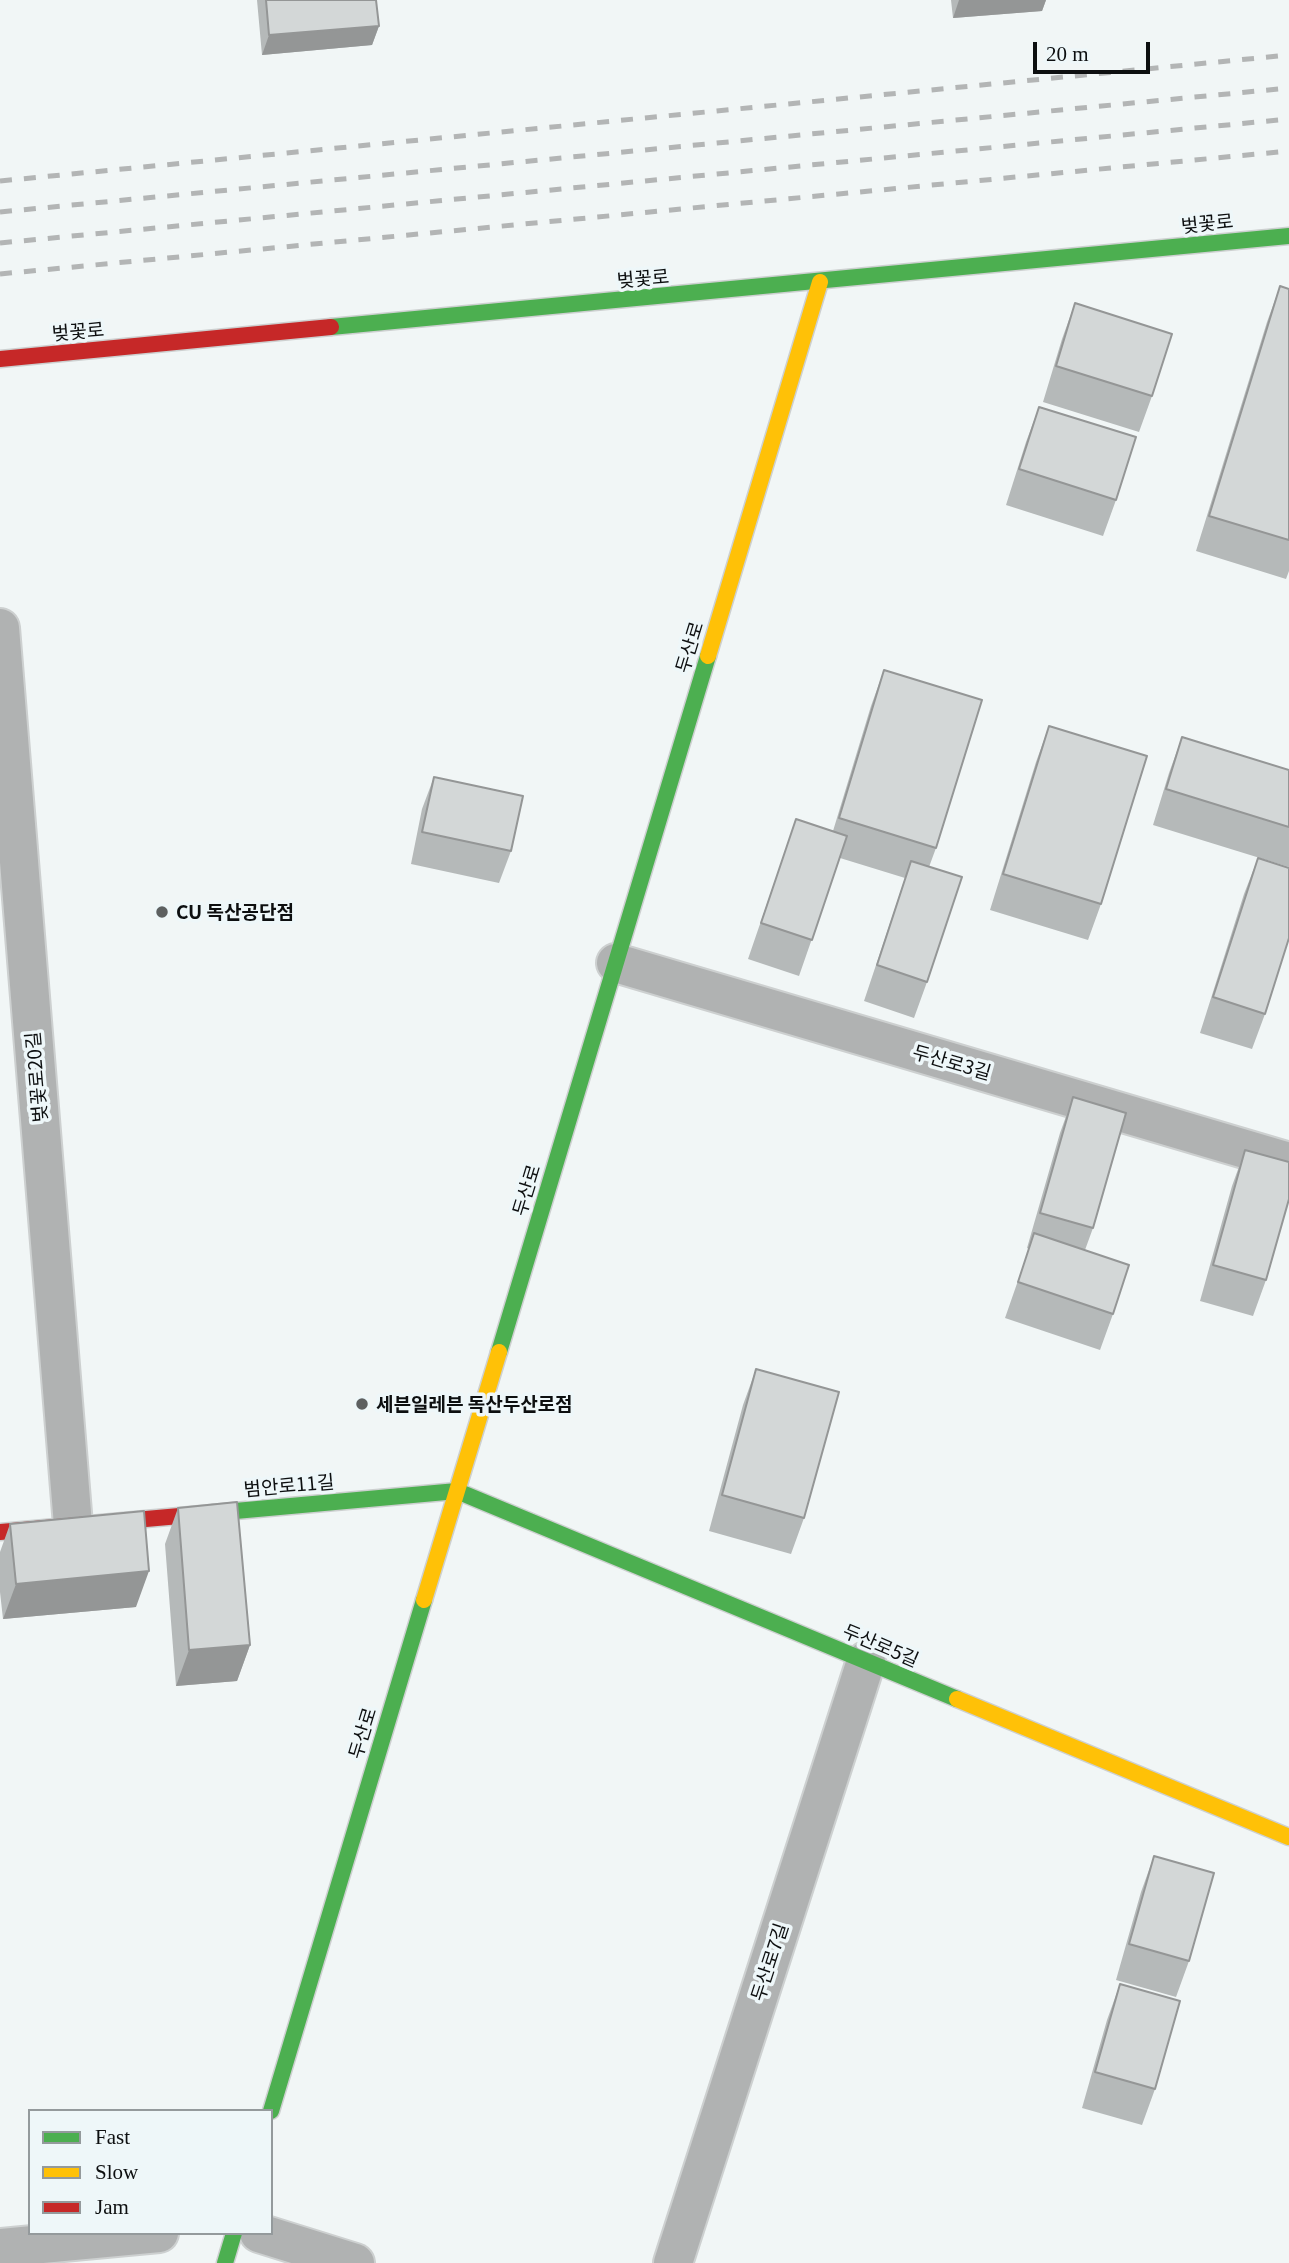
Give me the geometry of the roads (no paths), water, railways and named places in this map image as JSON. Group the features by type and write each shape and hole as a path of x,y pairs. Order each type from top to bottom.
{"street":[{"name":"벚꽃로","path":"0,359 1289,236"},
{"name":"두산로","path":"272,2109 820,282"},
{"name":"벚꽃로20길","path":"0,628 11,919 73,1525"},
{"name":"두산로3길","path":"616,963 1289,1161"},
{"name":"범안로11길","path":"0,1532 457,1491"},
{"name":"두산로5길","path":"457,1491 1289,1837"},
{"name":"두산로7길","path":"673,2263 866,1661"},
{"path":"0,2248 138,2235"},
{"path":"225,2263 233,2235"},
{"path":"265,2235 355,2263"}],"railway":[{"path":"0,181 1289,55"},
{"path":"0,212 1289,88"},
{"path":"0,243 1289,119"},
{"path":"0,274 1289,151"}],"place":[{"name":"CU 독산공단점","path":"162,912"},
{"name":"세븐일레븐 독산두산로점","path":"362,1404"}]}
